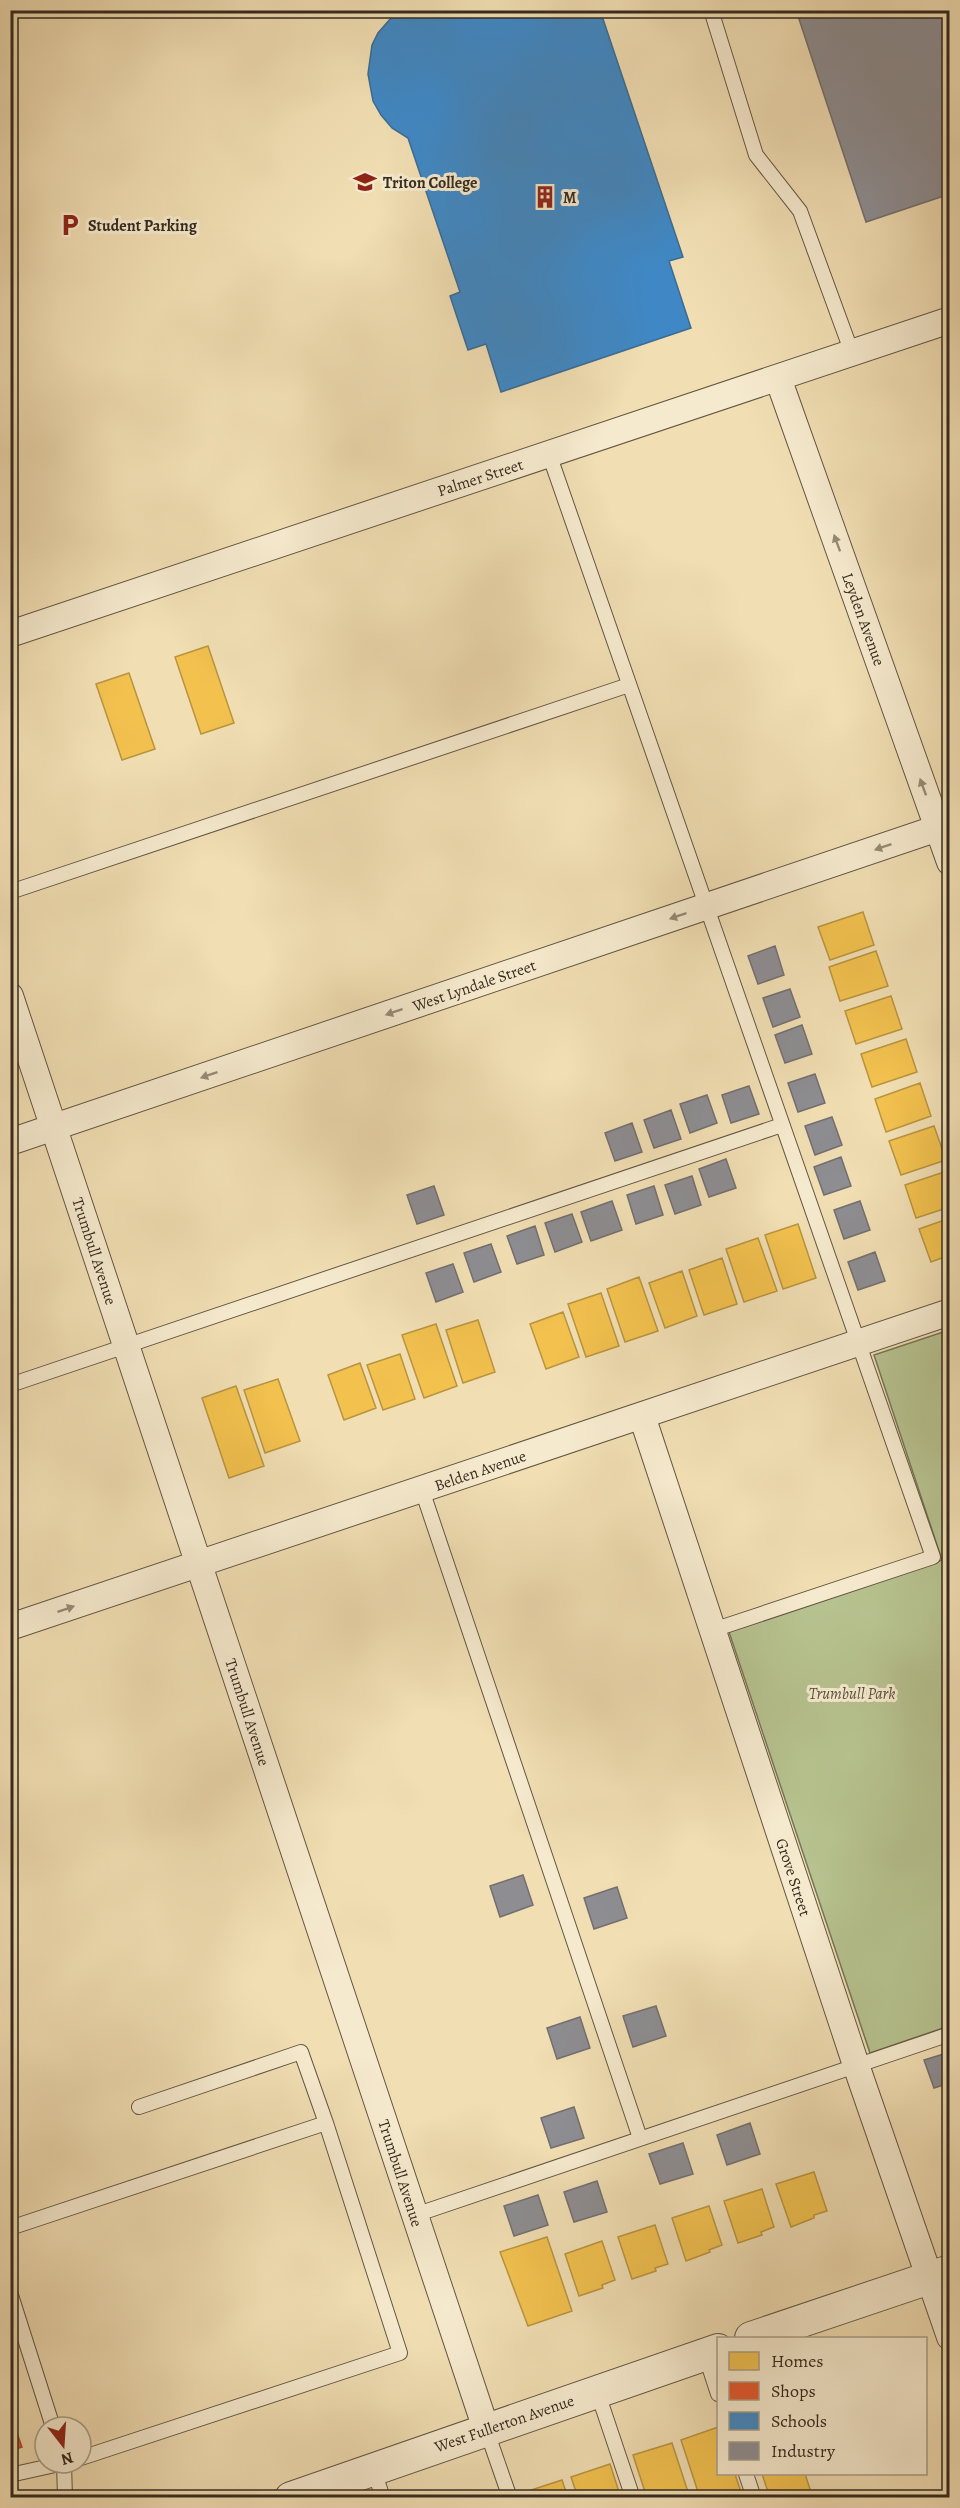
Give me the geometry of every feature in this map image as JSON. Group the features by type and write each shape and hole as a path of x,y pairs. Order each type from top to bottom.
{"street":[{"name":"Palmer Street","path":"10,634 950,320"},
{"name":"Leyden Avenue","path":"778,378 950,862"},
{"name":"West Lyndale Street","path":"10,1142 938,828"},
{"name":"Trumbull Avenue","path":"10,996 486,2428"},
{"name":"Belden Avenue","path":"10,1627 950,1312"},
{"name":"Grove Street","path":"642,1416 856,2066 939,2274 950,2337"},
{"path":"754,2337 939,2274"},
{"name":"West Fullerton Avenue","path":"291,2498 486,2428 712,2352"}],"lane":[{"path":"711,10 756,155 800,211 852,353"},
{"path":"549,454 933,1557 713,1630"},
{"path":"10,892 629,685"},
{"path":"10,1385 782,1125"},
{"path":"422,1490 640,2139"},
{"path":"415,2215 950,2034"},
{"path":"93,2453 400,2353 301,2052 139,2107"},
{"path":"10,2228 326,2124"},
{"path":"10,2292 48,2415"},
{"path":"712,2352 717,2387"},
{"path":"597,2391 633,2498"},
{"path":"486,2428 510,2498"},
{"path":"373,2468 383,2498"},
{"path":"10,2475 33,2470"},
{"path":"64,2475 65,2498"},
{"path":"746,2475 754,2498"}],"green space":[{"name":"Trumbull Park","path":"949,1330 949,2026 870,2053 729,1632 942,1560 874,1355"}],"building: Homes":[{"path":"208,646 234,723 201,734 175,657"},
{"path":"129,673 155,749 122,760 96,684"},
{"path":"863,912 874,945 830,960 818,927"},
{"path":"876,951 888,986 840,1001 829,967"},
{"path":"891,996 902,1029 856,1044 845,1011"},
{"path":"906,1039 917,1072 872,1087 861,1054"},
{"path":"920,1083 931,1116 886,1132 875,1099"},
{"path":"934,1126 946,1160 901,1175 889,1141"},
{"path":"950,1170 950,1207 916,1218 905,1185"},
{"path":"950,1218 950,1255 931,1262 919,1229"},
{"path":"798,1224 816,1278 783,1289 765,1235"},
{"path":"758,1238 777,1291 744,1302 726,1249"},
{"path":"722,1258 737,1304 704,1315 689,1270"},
{"path":"682,1271 697,1316 665,1328 649,1283"},
{"path":"639,1277 658,1331 625,1342 607,1289"},
{"path":"601,1293 619,1346 586,1357 568,1304"},
{"path":"563,1312 579,1357 546,1369 530,1324"},
{"path":"478,1320 495,1372 463,1383 446,1330"},
{"path":"436,1324 457,1386 424,1398 402,1335"},
{"path":"400,1354 415,1399 383,1410 367,1365"},
{"path":"360,1363 376,1408 344,1420 328,1375"},
{"path":"278,1379 300,1441 265,1453 244,1390"},
{"path":"236,1386 264,1466 229,1478 202,1398"},
{"path":"950,2117 950,2143 942,2119"},
{"path":"814,2172 827,2211 791,2227 776,2184"},
{"path":"762,2189 774,2227 761,2232 762,2235 738,2243 724,2201"},
{"path":"709,2206 722,2245 686,2261 672,2218"},
{"path":"655,2225 668,2264 655,2268 656,2271 632,2279 618,2237"},
{"path":"547,2237 572,2311 528,2326 500,2252"},
{"path":"602,2241 615,2280 602,2285 603,2288 579,2296 565,2254"},
{"path":"717,2427 717,2475 735,2475 743,2498 700,2498 681,2440"},
{"path":"672,2443 690,2498 647,2498 633,2455"},
{"path":"610,2464 621,2498 578,2498 571,2477"},
{"path":"762,2475 805,2475 813,2498 770,2498"},
{"path":"562,2480 568,2498 524,2498 522,2493"}],"building: Shops":[{"path":"10,2414 22,2447 10,2451"}],"building: Schools":[{"name":"M","path":"398,10 600,10 683,257 669,261 691,328 501,392 486,344 468,350 450,296 460,292 408,138 392,128 373,101 368,74 372,45 378,33"}],"building: Industry":[{"path":"796,10 950,10 950,194 866,222"},
{"path":"775,946 784,975 758,984 748,956"},
{"path":"790,989 800,1017 773,1027 763,998"},
{"path":"802,1025 812,1054 785,1063 775,1035"},
{"path":"815,1074 825,1103 798,1112 788,1083"},
{"path":"749,1086 759,1114 731,1123 722,1095"},
{"path":"707,1095 717,1123 690,1133 680,1104"},
{"path":"671,1110 681,1139 654,1148 644,1120"},
{"path":"832,1117 842,1145 815,1155 805,1126"},
{"path":"632,1123 642,1152 615,1161 605,1133"},
{"path":"841,1157 851,1186 824,1195 814,1167"},
{"path":"726,1159 736,1188 709,1197 699,1169"},
{"path":"692,1176 701,1205 675,1214 665,1185"},
{"path":"434,1186 444,1215 417,1224 407,1195"},
{"path":"654,1186 663,1215 636,1224 627,1195"},
{"path":"612,1201 622,1230 591,1241 581,1212"},
{"path":"860,1201 870,1230 844,1239 834,1210"},
{"path":"572,1214 582,1242 555,1252 545,1223"},
{"path":"535,1226 544,1255 517,1264 507,1236"},
{"path":"491,1244 501,1272 474,1282 464,1253"},
{"path":"875,1252 885,1281 858,1290 848,1262"},
{"path":"453,1264 463,1292 436,1302 426,1273"},
{"path":"523,1875 533,1905 500,1917 490,1886"},
{"path":"617,1887 627,1918 594,1929 584,1898"},
{"path":"656,2006 666,2036 633,2047 623,2016"},
{"path":"580,2017 590,2048 557,2059 547,2028"},
{"path":"950,2052 950,2083 934,2088 924,2060"},
{"path":"574,2107 584,2138 551,2148 541,2118"},
{"path":"750,2123 760,2154 727,2165 717,2135"},
{"path":"683,2143 693,2174 660,2184 649,2154"},
{"path":"597,2181 607,2212 574,2222 564,2192"},
{"path":"538,2195 548,2225 514,2236 504,2206"}],"place":[{"name":"Triton College","path":"365,182"},
{"name":"M","path":"545,197"},
{"name":"Student Parking","path":"70,225"}]}
